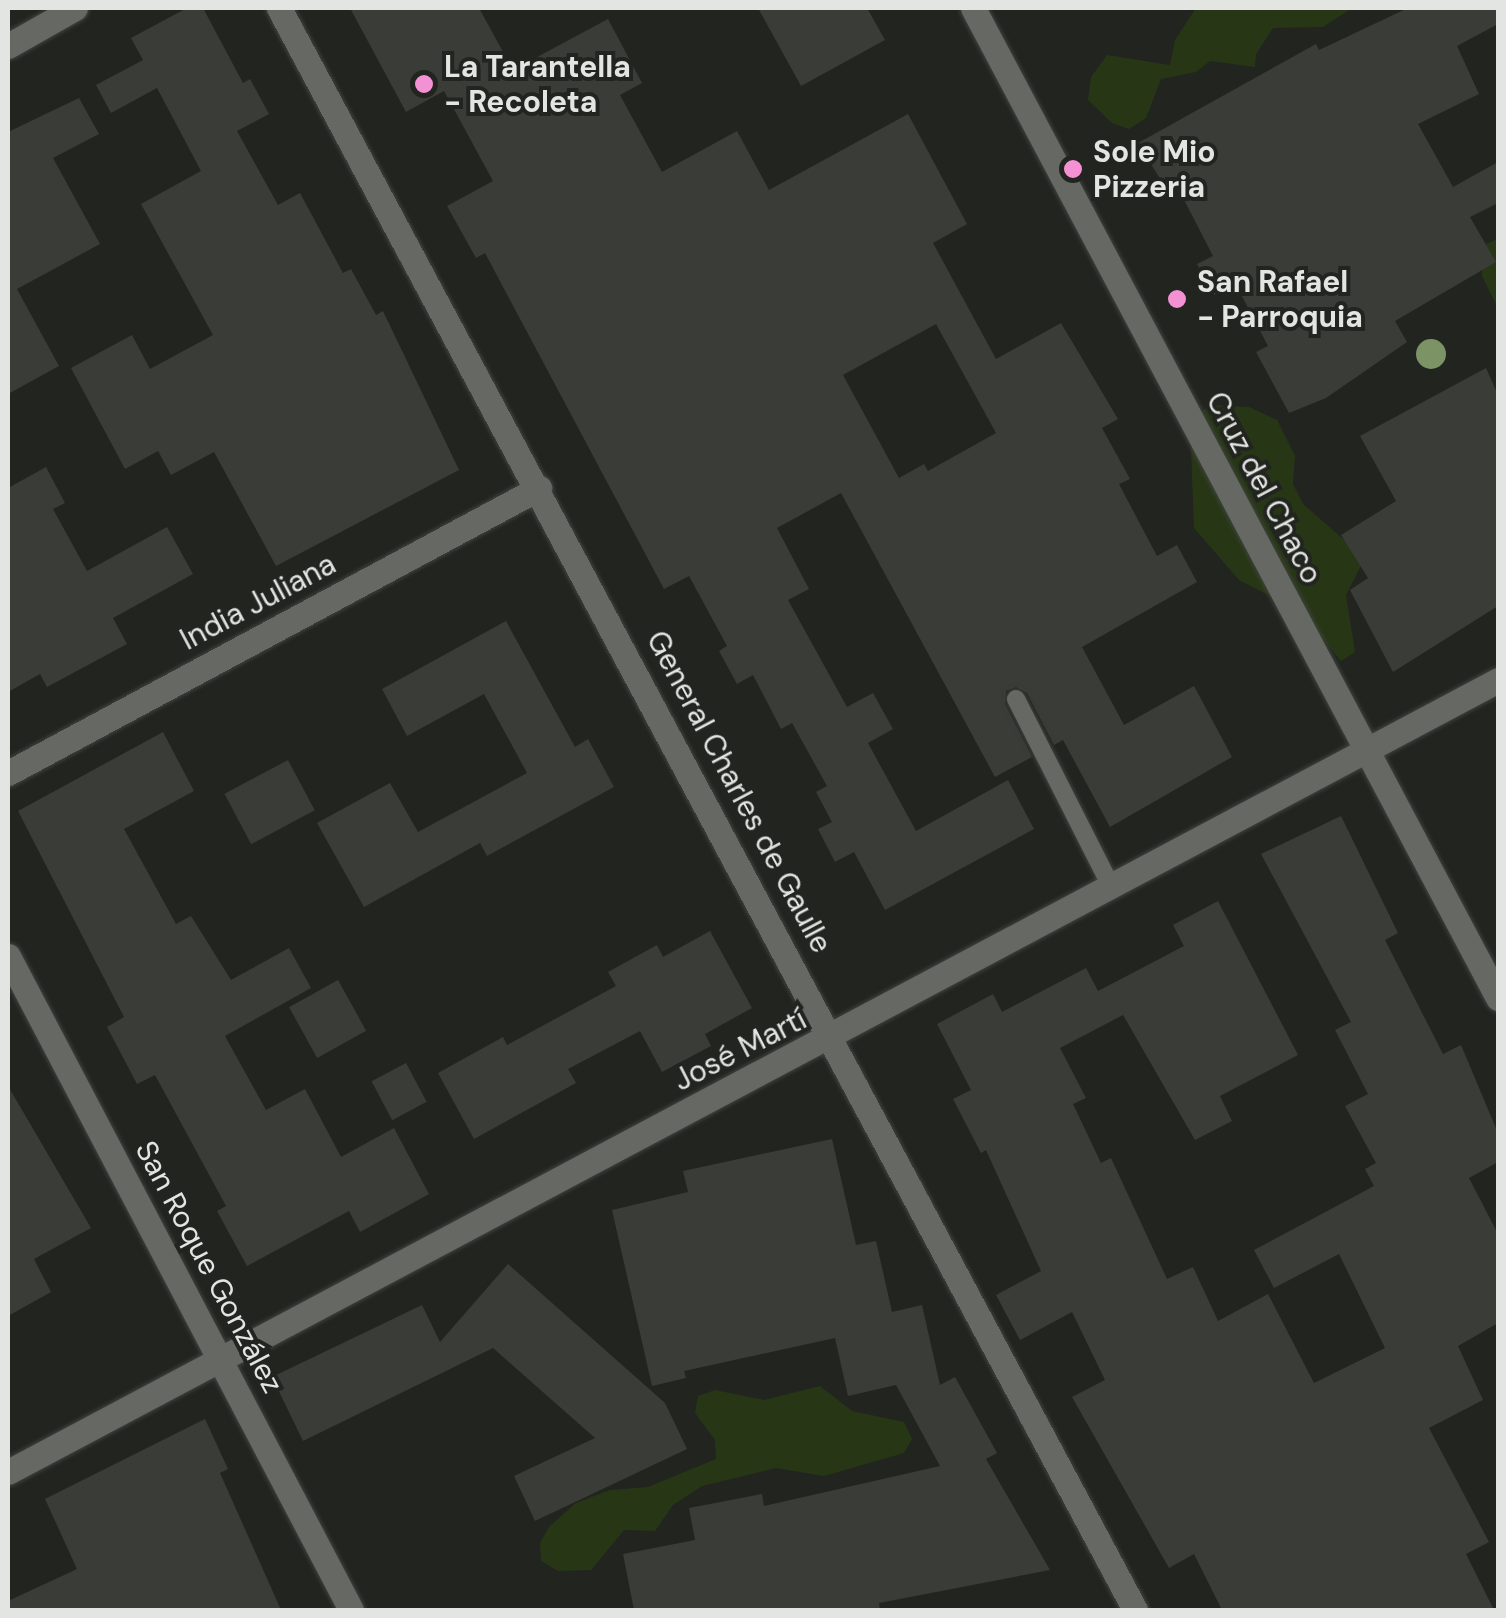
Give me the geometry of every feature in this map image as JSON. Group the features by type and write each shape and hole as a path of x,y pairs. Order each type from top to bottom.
{"street":[{"path":"8,46 75,8"},
{"name":"General Charles de Gaulle","path":"279,8 834,1038 1135,1610"},
{"name":"Cruz del Chaco","path":"972,8 1498,998"},
{"name":"India Juliana","path":"8,773 539,488"},
{"name":"José Martí","path":"8,1472 220,1356 834,1038 1498,680"},
{"name":"San Roque González","path":"8,956 352,1610"}],"lane":[{"path":"1016,699 1112,888"}],"green space":[{"path":"1196,8 1352,8 1323,27 1273,28 1256,54 1255,67 1210,61 1196,72 1161,79 1146,118 1129,129 1112,123 1088,100 1091,77 1107,55 1170,65 1175,40"},
{"path":"1498,239 1498,308 1482,276 1483,245"},
{"path":"1210,405 1249,407 1277,420 1295,456 1293,484 1303,504 1365,558 1346,595 1355,652 1341,661 1300,611 1239,580 1194,528 1190,421"},
{"path":"820,1386 852,1411 904,1422 912,1439 904,1453 824,1476 776,1468 702,1486 673,1505 655,1531 624,1530 591,1570 558,1571 541,1561 540,1543 549,1527 576,1503 610,1490 648,1487 716,1459 715,1440 695,1413 698,1396 715,1390 764,1400"}],"building":[{"path":"187,8 203,8 243,83 250,79 269,114 237,131 278,205 300,193 343,273 351,269 376,315 383,311 459,470 276,566 214,452 171,475 158,451 125,469 71,368 132,335 150,369 213,335 141,204 201,171 157,88 111,113 96,85 143,60 131,38"},
{"path":"350,8 479,8 513,70 608,19 642,83 620,95 662,172 737,131 769,190 908,114 967,224 933,243 996,359 1061,323 1118,419 1102,428 1130,479 1119,484 1157,556 1177,545 1197,582 1082,647 1124,725 1194,686 1232,757 1110,827 1063,740 1054,745 1027,693 1016,687 1006,691 1005,704 1032,757 995,777 841,493 777,528 809,589 788,600 847,707 873,693 893,729 868,743 916,831 1008,780 1034,829 885,910 854,852 835,862 818,829 832,822 816,792 827,786 792,723 781,729 753,675 737,684 719,651 727,646 689,576 664,589 485,253 476,258 447,206 493,181 444,91 406,112","holes":["936,324 996,433 928,471 924,464 899,478 843,375"]},
{"path":"758,8 867,8 885,40 801,86"},
{"path":"1408,8 1498,8 1498,24 1457,46 1479,94 1418,124 1453,187 1498,162 1498,203 1470,217 1496,262 1395,321 1407,342 1326,398 1289,413 1256,352 1268,346 1234,281 1214,295 1197,264 1213,256 1179,190 1170,195 1138,143 1316,44 1319,50"},
{"path":"79,98 99,134 53,158 100,244 17,289 59,366 8,394 8,132"},
{"path":"1486,368 1498,395 1498,606 1393,672 1350,590 1368,578 1341,535 1396,501 1360,436"},
{"path":"46,467 65,503 53,509 87,571 167,527 193,574 113,618 127,644 47,687 40,674 8,692 8,488"},
{"path":"506,621 575,747 588,739 614,787 487,856 480,843 364,907 317,823 390,783 418,832 527,773 484,694 407,736 382,689"},
{"path":"163,732 194,791 124,829 176,924 191,916 231,980 289,948 311,988 225,1036 266,1110 305,1089 341,1157 394,1128 429,1194 360,1232 349,1211 247,1266 217,1211 226,1206 155,1075 137,1084 107,1027 124,1017 18,811"},
{"path":"288,760 315,810 251,844 224,794"},
{"path":"1341,816 1398,933 1385,940 1443,1054 1461,1045 1498,1133 1498,1162 1469,1178 1498,1234 1498,1323 1458,1346 1483,1400 1429,1428 1489,1542 1466,1554 1494,1610 1222,1610 1194,1554 1169,1568 1072,1397 1105,1380 1072,1312 1020,1340 996,1295 1041,1271 986,1150 981,1153 953,1099 971,1090 937,1024 993,994 1002,1012 1086,968 1098,991 1184,946 1173,925 1218,901 1298,1055 1220,1096 1232,1121 1195,1140 1123,1015 1060,1048 1086,1098 1073,1104 1101,1163 1111,1158 1167,1279 1193,1267 1218,1321 1268,1294 1314,1383 1385,1348 1339,1254 1274,1288 1254,1250 1374,1186 1365,1169 1376,1163 1345,1106 1368,1094 1335,1030 1351,1022 1261,854"},
{"path":"710,931 752,1008 705,1034 711,1046 662,1072 640,1031 568,1069 576,1083 474,1139 438,1073 503,1037 507,1045 616,986 608,972 657,945 663,957"},
{"path":"338,980 366,1031 317,1058 289,1007"},
{"path":"406,1063 427,1102 392,1120 372,1081"},
{"path":"8,1086 91,1228 34,1259 51,1292 8,1316"},
{"path":"832,1139 856,1245 876,1241 892,1312 922,1305 940,1385 955,1377 997,1453 986,1459 1050,1570 879,1603 880,1610 634,1610 623,1554 695,1540 689,1508 762,1494 764,1506 940,1466 896,1385 848,1396 835,1338 684,1371 686,1378 652,1386 612,1210 688,1192 683,1171"},
{"path":"508,1264 665,1403 687,1449 535,1521 514,1476 595,1438 493,1348 303,1441 272,1377 422,1305 440,1342"},
{"path":"205,1419 228,1469 220,1473 281,1610 8,1610 8,1601 77,1569 45,1499"}],"place":[{"name":"La Tarantella - Recoleta","path":"424,84"},
{"name":"Sole Mio Pizzeria","path":"1073,169"},
{"name":"San Rafael - Parroquia","path":"1177,299"}]}
